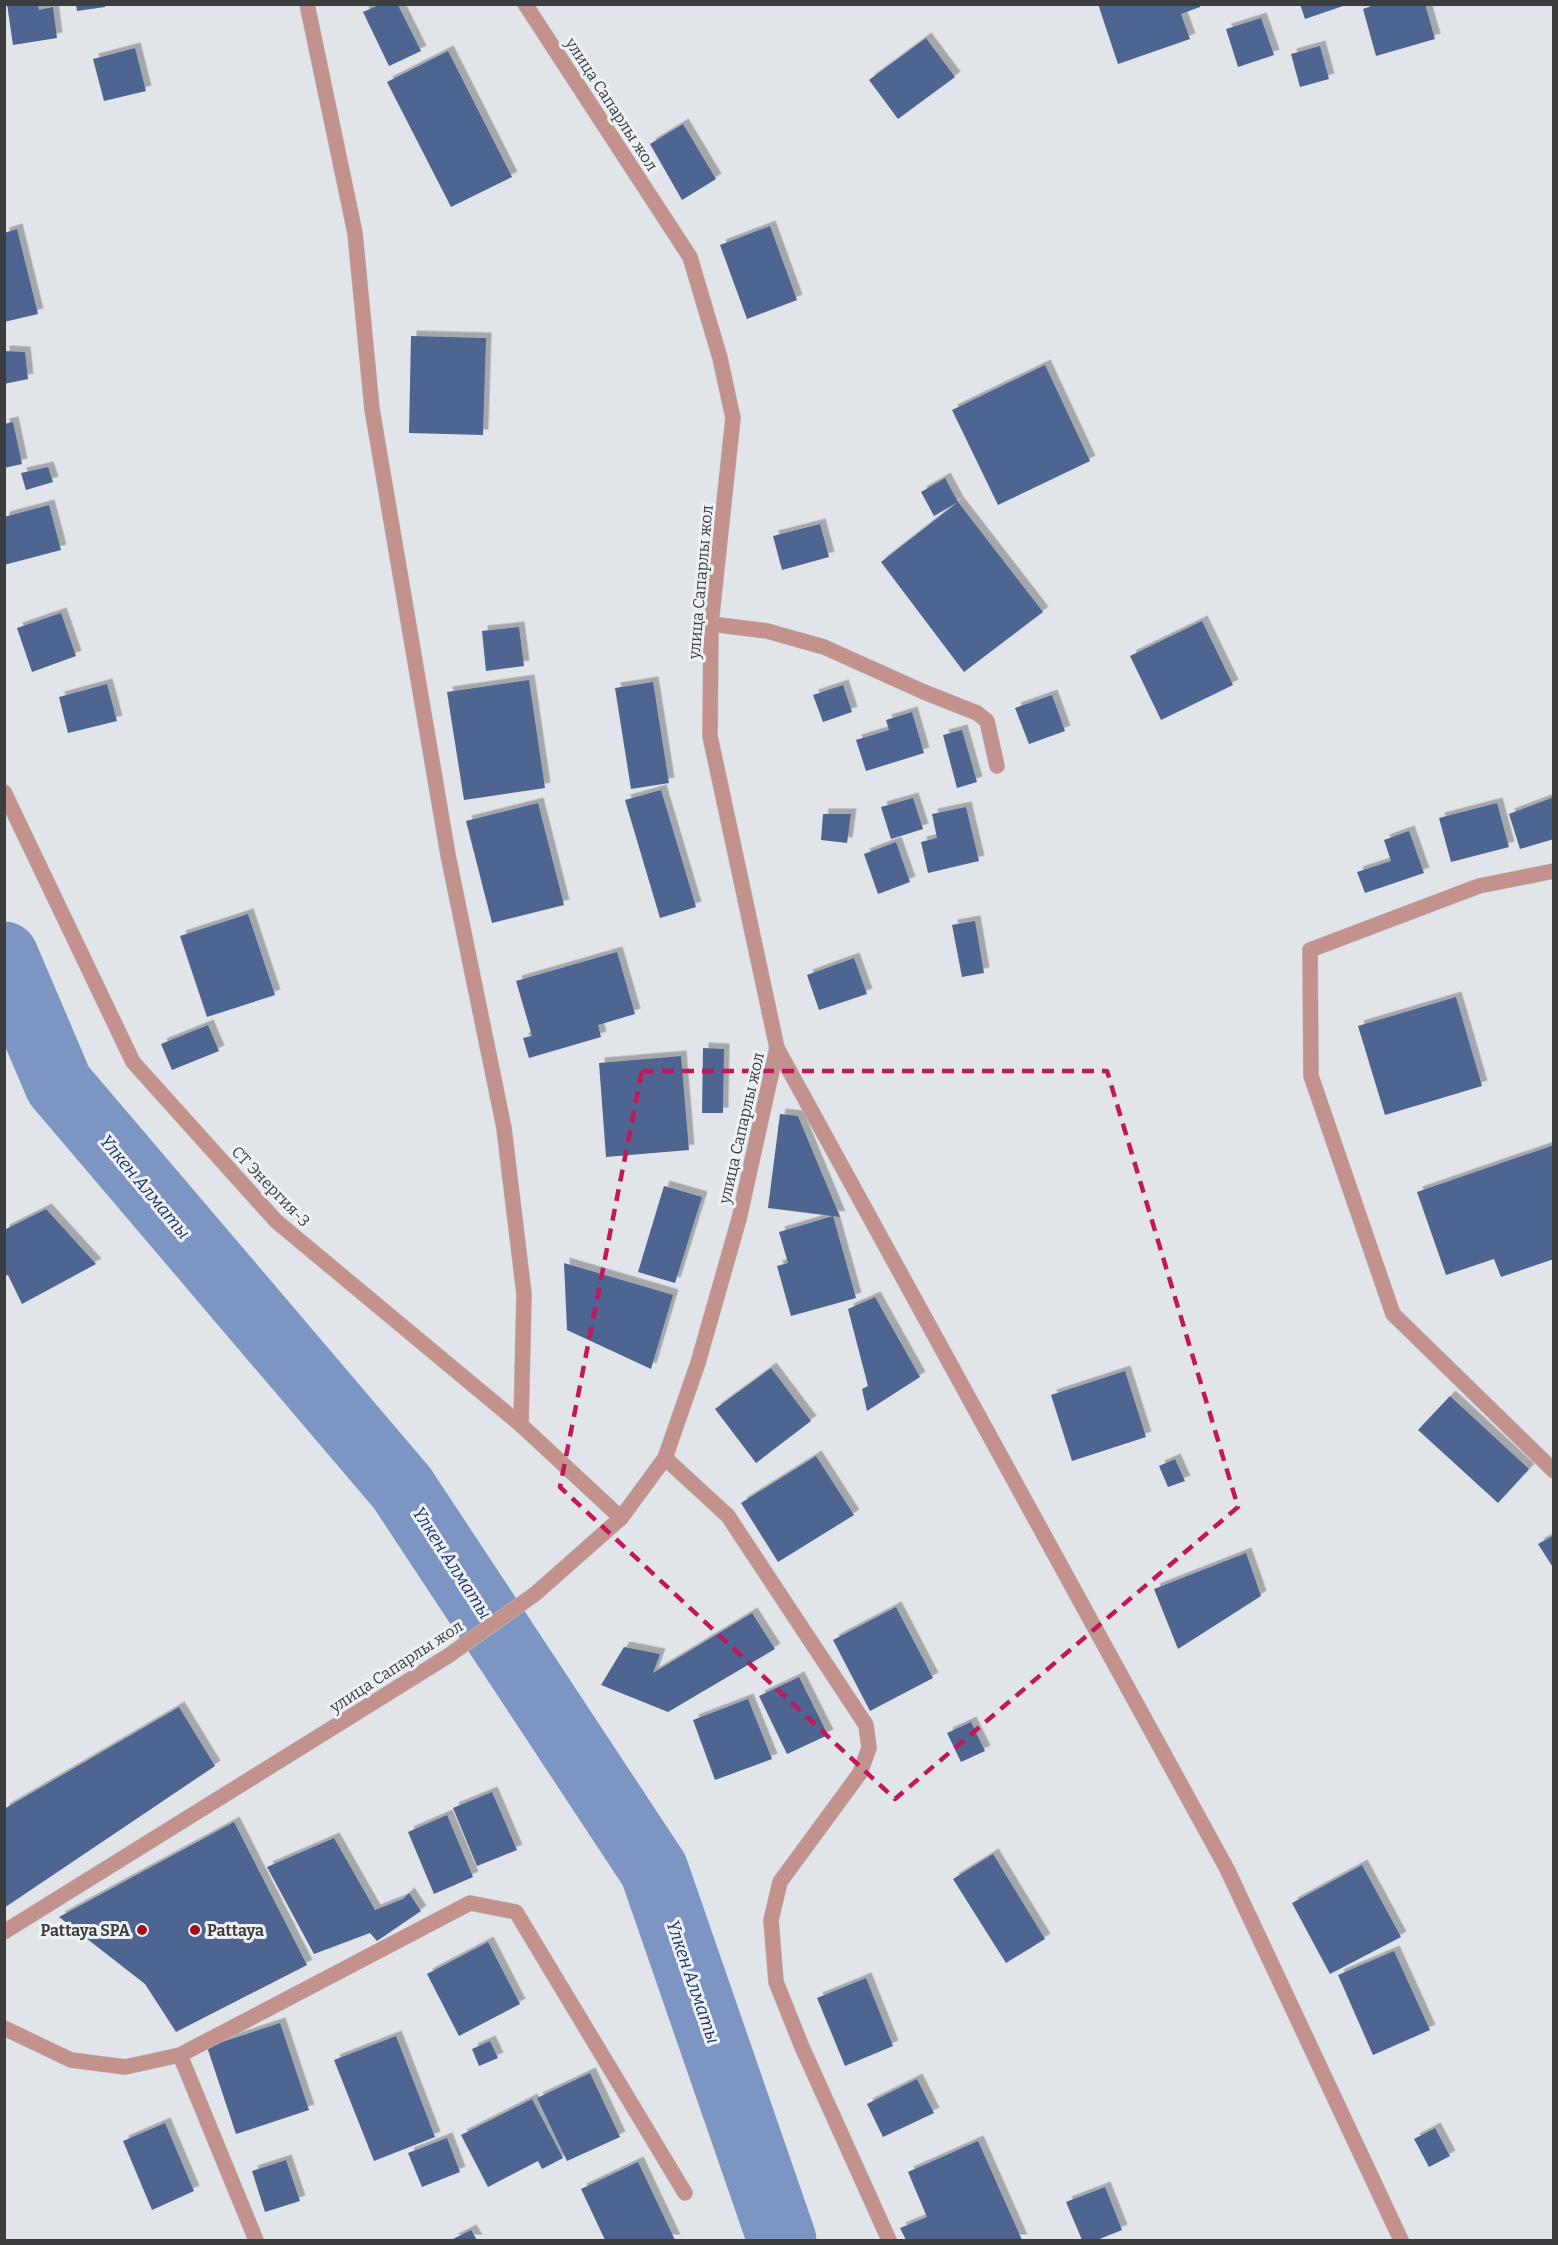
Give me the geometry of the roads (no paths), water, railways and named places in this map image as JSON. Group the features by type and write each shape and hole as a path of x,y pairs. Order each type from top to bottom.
{"street":[{"path":"307,4 355,233 372,409 448,855 504,1128 524,1294 521,1425"},
{"name":"улица Сапарлы жол","path":"4,1932 448,1656 535,1594 621,1518 665,1458 698,1363 739,1219 777,1048 710,736 711,624 733,418 720,358 690,257 525,4"},
{"path":"711,624 767,631 824,647 977,713 987,721 997,766"},
{"name":"СТ Энергия-3","path":"4,792 133,1062 276,1221 521,1425 621,1518"},
{"path":"1554,871 1479,886 1310,950 1311,1076 1393,1314 1554,1471"},
{"path":"777,1048 1227,1869 1401,2241"},
{"path":"665,1458 728,1516 866,1725 869,1748 860,1773 780,1882 771,1920 776,1982 802,2047 889,2241"},
{"path":"4,2028 71,2060 125,2067 180,2055 470,1903 516,1912 685,2193"},
{"path":"180,2055 256,2241"}],"waterway":[{"name":"Үлкен Алматы","path":"4,956 59,1085 402,1488 654,1870 782,2240"}],"place":[{"name":"Pattaya SPA","path":"142,1930"},
{"name":"Pattaya","path":"195,1930"}]}
